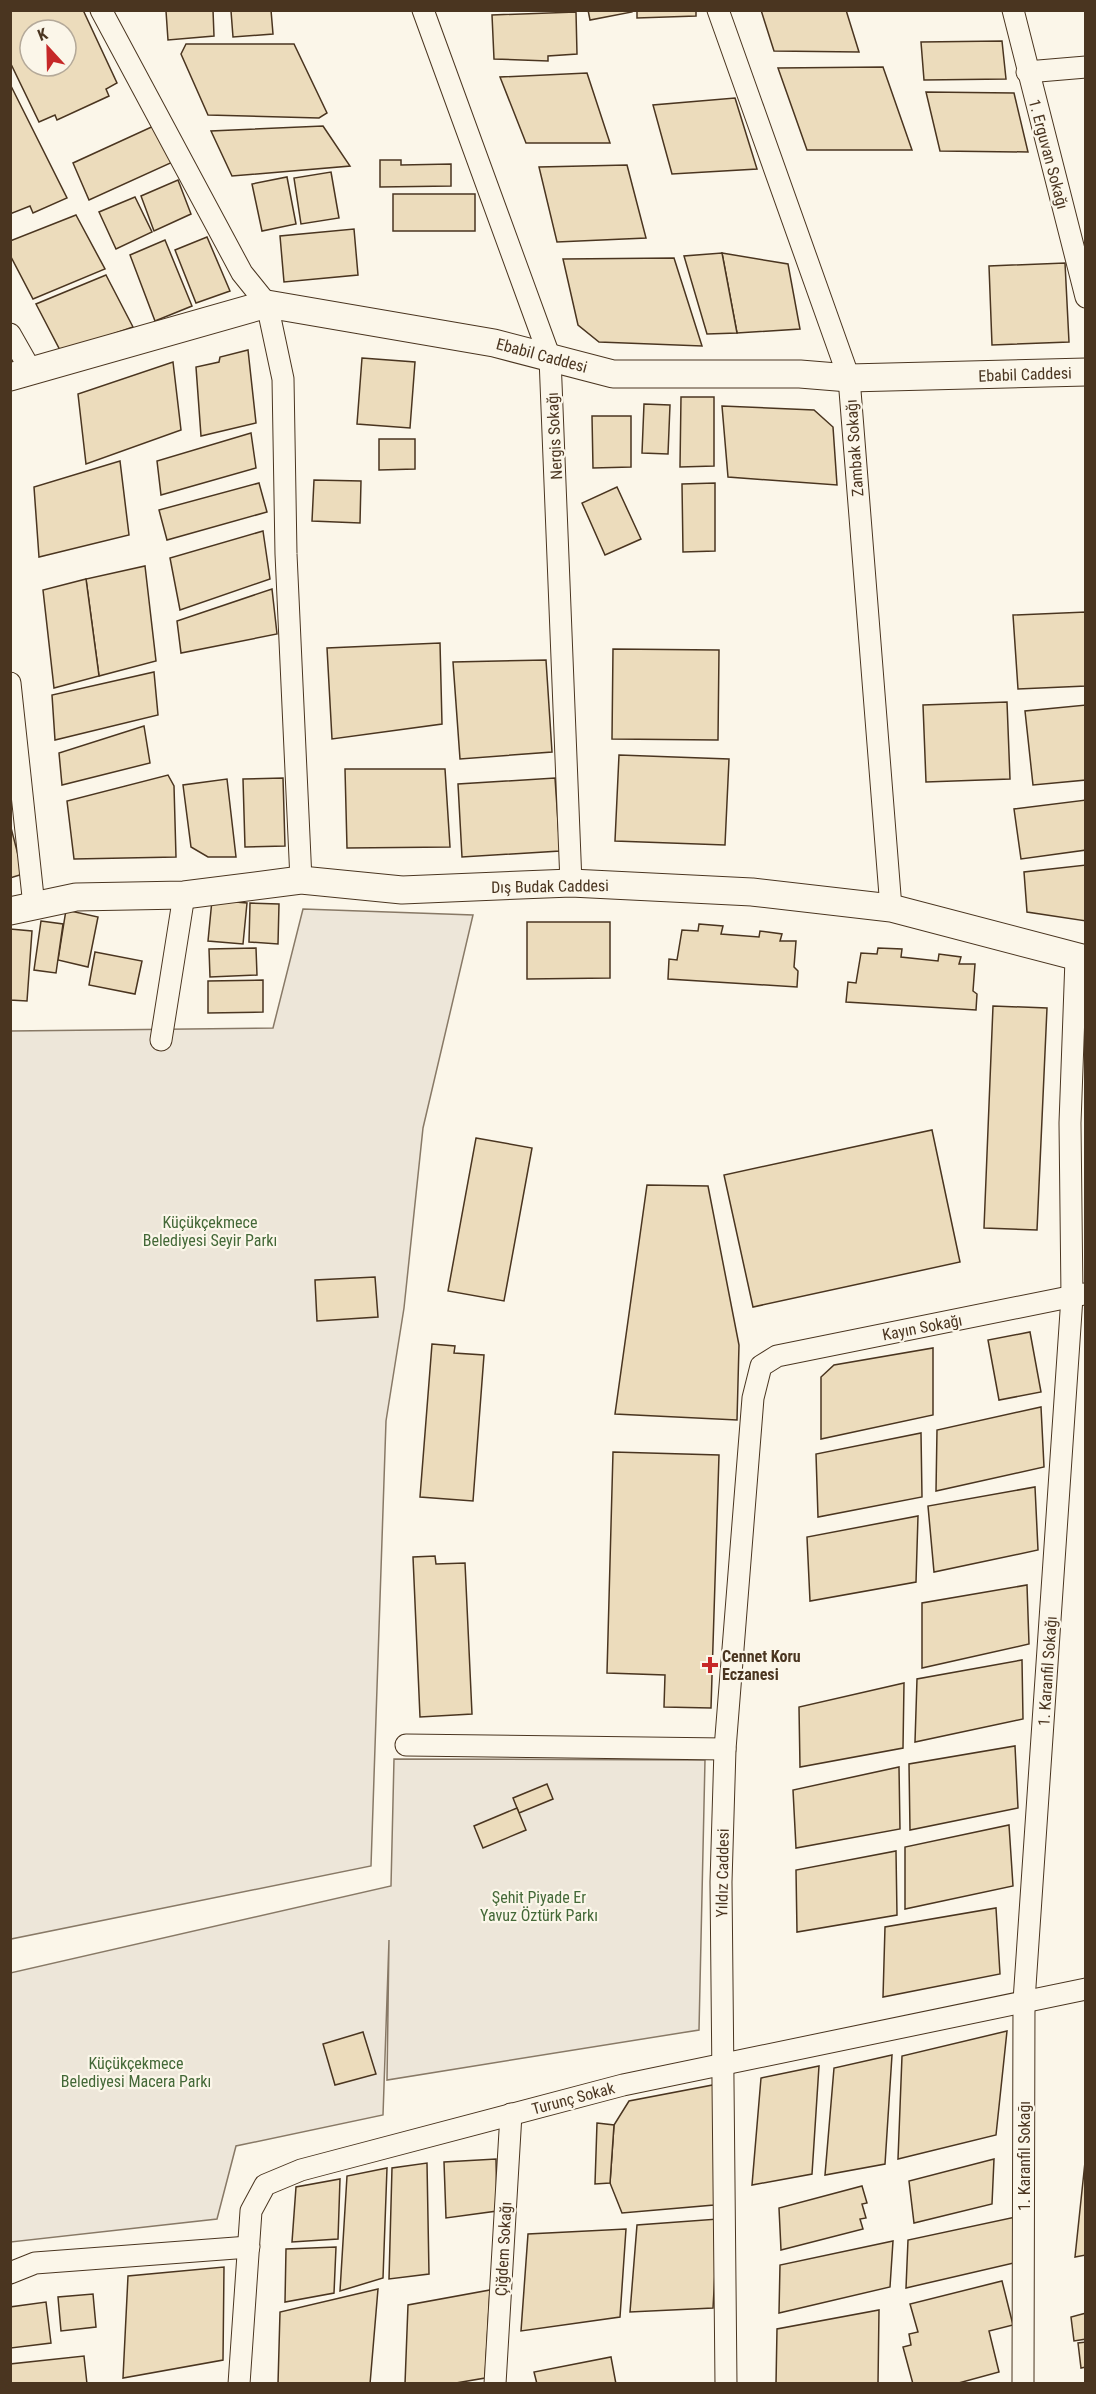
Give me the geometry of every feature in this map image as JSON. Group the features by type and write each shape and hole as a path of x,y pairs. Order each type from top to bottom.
{"street":[{"path":"101,10 242,273 267,304 283,379 285,554 301,880"},
{"name":"Nergis Sokağı","path":"423,10 550,358 571,883"},
{"name":"Zambak Sokağı","path":"718,10 849,378 891,908"},
{"name":"1. Erguvan Sokağı","path":"1013,10 1086,297"},
{"path":"1028,72 1086,68"},
{"name":"Ebabil Caddesi","path":"21,374 267,304 494,342 613,374 800,374 849,378 1086,372"},
{"path":"10,334 21,374"},
{"path":"10,683 22,909"},
{"name":"Dış Budak Caddesi","path":"22,909 76,897 184,894 301,880 402,890 571,883 752,892 891,908 1081,959"},
{"path":"161,1040 184,894"},
{"name":"1. Karanfil Sokağı","path":"1023,2384 1024,2001 1079,1295 1070,1123 1081,959"},
{"name":"Kayın Sokağı","path":"761,1366 777,1356 1079,1295"},
{"name":"Yıldız Caddesi","path":"726,2384 721,1882 725,1749 752,1409 761,1366"},
{"path":"406,1745 725,1749"},
{"name":"Turunç Sokak","path":"239,2384 251,2211 265,2185 301,2170 511,2114 723,2062 1086,1989"},
{"name":"Çiğdem Sokağı","path":"495,2384 511,2114"},
{"path":"10,2273 35,2264 249,2247"}],"green space":[{"name":"Küçükçekmece Belediyesi Seyir Parkı","path":"303,909 473,915 423,1128 404,1308 386,1421 371,1866 11,1939 11,1031 273,1028"},
{"path":"394,1759 705,1760 699,2030 387,2080 389,1940 383,2115 236,2146 217,2219 11,2242 10,1973 391,1886"}],"building":[{"path":"10,10 83,10 117,83 106,89 109,96 57,120 55,115 39,122 10,62"},
{"path":"213,10 214,36 168,40 166,11"},
{"path":"271,10 273,34 233,37 231,11"},
{"path":"588,10 632,10 632,12 590,20"},
{"path":"637,10 696,10 696,16 637,18"},
{"path":"761,10 846,10 859,52 774,51"},
{"path":"576,12 577,54 548,56 548,61 494,59 492,15"},
{"path":"1002,41 1006,79 924,80 921,42"},
{"path":"186,44 294,44 327,113 319,118 208,115 181,54"},
{"path":"883,67 912,150 807,150 778,68"},
{"path":"587,73 610,143 526,143 500,77"},
{"path":"10,84 67,198 33,213 30,206 10,214"},
{"path":"926,92 1014,93 1028,152 940,151"},
{"path":"735,98 757,169 672,174 653,105"},
{"path":"158,124 175,161 89,200 73,163"},
{"path":"323,126 350,166 232,176 211,131"},
{"path":"380,160 401,160 401,165 451,164 451,186 380,187"},
{"path":"627,165 646,238 557,242 539,167"},
{"path":"331,172 339,218 301,224 294,178"},
{"path":"287,177 296,224 262,231 252,184"},
{"path":"178,180 191,214 154,231 141,196"},
{"path":"393,194 475,194 475,231 393,231"},
{"path":"135,197 152,232 116,249 99,212"},
{"path":"76,215 105,269 33,299 10,255 10,241"},
{"path":"354,229 358,275 284,282 280,236"},
{"path":"207,237 230,291 196,303 175,250"},
{"path":"165,240 192,306 155,321 130,255"},
{"path":"722,253 788,264 800,329 737,333"},
{"path":"722,253 737,333 707,334 684,256"},
{"path":"674,258 702,346 599,342 578,325 563,259"},
{"path":"1065,263 1069,342 992,345 989,266"},
{"path":"106,275 133,327 61,352 36,304"},
{"path":"248,350 256,423 201,436 196,367 219,362 220,357"},
{"path":"362,358 415,362 410,428 357,424"},
{"path":"173,362 181,430 86,464 78,394"},
{"path":"681,397 714,397 714,466 680,467"},
{"path":"644,404 670,405 668,454 642,453"},
{"path":"722,406 814,410 833,427 837,485 728,477"},
{"path":"592,416 631,416 631,467 593,468"},
{"path":"251,433 256,468 161,495 157,461"},
{"path":"379,439 415,439 415,469 379,470"},
{"path":"120,461 129,535 39,557 34,487"},
{"path":"314,480 361,481 360,523 312,521"},
{"path":"259,483 267,512 167,540 159,510"},
{"path":"715,483 715,551 683,552 682,484"},
{"path":"617,487 641,539 605,555 582,503"},
{"path":"263,531 270,579 180,610 170,558"},
{"path":"145,566 156,661 99,676 86,579"},
{"path":"86,579 99,676 54,688 43,590"},
{"path":"272,589 277,634 181,653 177,621"},
{"path":"1086,612 1086,686 1018,689 1013,615"},
{"path":"440,643 442,724 332,739 327,648"},
{"path":"613,649 719,650 718,740 612,739"},
{"path":"546,660 552,752 460,759 453,662"},
{"path":"154,672 158,715 55,740 52,695"},
{"path":"1007,702 1010,779 926,782 923,705"},
{"path":"1086,705 1086,780 1033,785 1025,711"},
{"path":"144,726 150,763 62,785 59,753"},
{"path":"619,755 729,759 725,845 615,841"},
{"path":"345,769 445,769 450,847 347,848"},
{"path":"168,775 174,786 176,857 74,859 67,801"},
{"path":"283,778 285,846 245,847 243,779"},
{"path":"555,778 560,851 462,857 458,784"},
{"path":"227,779 236,857 208,857 191,847 183,785"},
{"path":"1086,800 1086,850 1021,859 1014,809"},
{"path":"10,824 23,874 10,878"},
{"path":"1086,865 1086,921 1027,912 1024,872"},
{"path":"212,900 247,903 243,944 208,941"},
{"path":"250,903 279,904 278,944 249,942"},
{"path":"66,910 98,917 88,967 58,960"},
{"path":"41,921 63,924 56,973 34,970"},
{"path":"527,922 610,922 610,978 527,979"},
{"path":"699,924 723,926 721,934 759,937 760,931 782,934 780,941 796,941 794,967 798,971 797,987 668,979 669,959 677,960 682,930 698,931"},
{"path":"10,929 32,931 27,1001 10,1000"},
{"path":"256,948 257,975 210,977 209,949"},
{"path":"878,948 902,949 901,957 938,961 939,954 961,957 959,964 975,964 973,991 977,994 976,1010 846,1002 848,982 856,983 861,953 877,954"},
{"path":"95,952 142,961 135,994 89,985"},
{"path":"263,980 263,1012 208,1013 208,981"},
{"path":"993,1006 1047,1008 1037,1230 984,1228"},
{"path":"932,1130 960,1262 753,1307 724,1175"},
{"path":"476,1138 532,1148 504,1301 448,1291"},
{"path":"647,1185 708,1186 739,1345 737,1420 615,1414"},
{"path":"375,1277 378,1317 317,1321 315,1280"},
{"path":"1030,1332 1041,1392 999,1400 988,1340"},
{"path":"432,1344 455,1346 454,1353 484,1355 473,1501 420,1497"},
{"path":"933,1348 933,1415 821,1439 821,1377 834,1365"},
{"path":"1041,1407 1044,1467 936,1491 937,1430"},
{"path":"921,1433 922,1497 818,1517 816,1454"},
{"path":"613,1452 719,1455 711,1708 664,1707 665,1675 607,1673"},
{"path":"1035,1487 1038,1550 934,1572 928,1506"},
{"path":"918,1516 916,1582 810,1601 807,1537"},
{"path":"435,1556 436,1564 465,1563 472,1714 420,1717 413,1557"},
{"path":"1027,1585 1029,1644 922,1668 922,1603"},
{"path":"1022,1660 1023,1719 915,1742 917,1679"},
{"path":"904,1683 903,1748 800,1767 799,1707"},
{"path":"1015,1746 1018,1808 910,1830 909,1764"},
{"path":"899,1767 900,1829 796,1848 793,1790"},
{"path":"547,1784 553,1799 519,1813 513,1798"},
{"path":"517,1808 526,1830 483,1848 474,1826"},
{"path":"1009,1825 1013,1886 905,1909 905,1847"},
{"path":"896,1851 897,1915 797,1932 796,1870"},
{"path":"996,1908 1000,1974 883,1997 885,1927"},
{"path":"1007,2031 996,2135 898,2159 902,2056"},
{"path":"363,2032 376,2074 335,2085 323,2044"},
{"path":"892,2055 885,2164 825,2175 834,2068"},
{"path":"819,2066 812,2174 752,2185 761,2078"},
{"path":"718,2084 714,2205 622,2213 610,2183 614,2125 629,2101"},
{"path":"597,2123 614,2125 610,2183 595,2184"},
{"path":"496,2159 497,2211 446,2218 444,2162"},
{"path":"994,2159 992,2204 914,2223 909,2181"},
{"path":"1085,2162 1086,2255 1075,2257"},
{"path":"427,2163 429,2274 389,2279 392,2168"},
{"path":"387,2168 383,2278 340,2291 347,2176"},
{"path":"340,2179 338,2239 292,2242 296,2187"},
{"path":"862,2186 867,2203 862,2204 866,2218 860,2219 863,2229 781,2250 779,2208"},
{"path":"1020,2216 1018,2262 906,2288 908,2240"},
{"path":"718,2219 713,2308 630,2312 637,2225"},
{"path":"626,2229 620,2317 521,2331 528,2234"},
{"path":"893,2241 890,2287 779,2313 780,2265"},
{"path":"336,2247 334,2293 285,2302 286,2249"},
{"path":"224,2267 223,2360 123,2378 128,2276"},
{"path":"1002,2281 1013,2325 989,2331 999,2372 955,2384 913,2384 903,2347 911,2345 909,2334 918,2332 910,2304"},
{"path":"378,2289 370,2384 278,2384 280,2312"},
{"path":"490,2290 485,2378 450,2384 405,2384 408,2305"},
{"path":"93,2294 96,2327 61,2331 58,2297"},
{"path":"46,2302 51,2343 11,2348 10,2307"},
{"path":"879,2310 878,2384 776,2384 777,2329"},
{"path":"1086,2313 1086,2339 1074,2341 1071,2317"},
{"path":"1086,2342 1086,2367 1081,2368 1078,2343"},
{"path":"84,2356 87,2384 10,2384 10,2364"},
{"path":"611,2357 616,2384 537,2384 534,2372"}],"place":[{"name":"Cennet Koru Eczanesi","path":"710,1665"}],"park label":[{"name":"Şehit Piyade Er Yavuz Öztürk Parkı","path":"539,1906"},
{"name":"Küçükçekmece Belediyesi Macera Parkı","path":"136,2072"}]}
